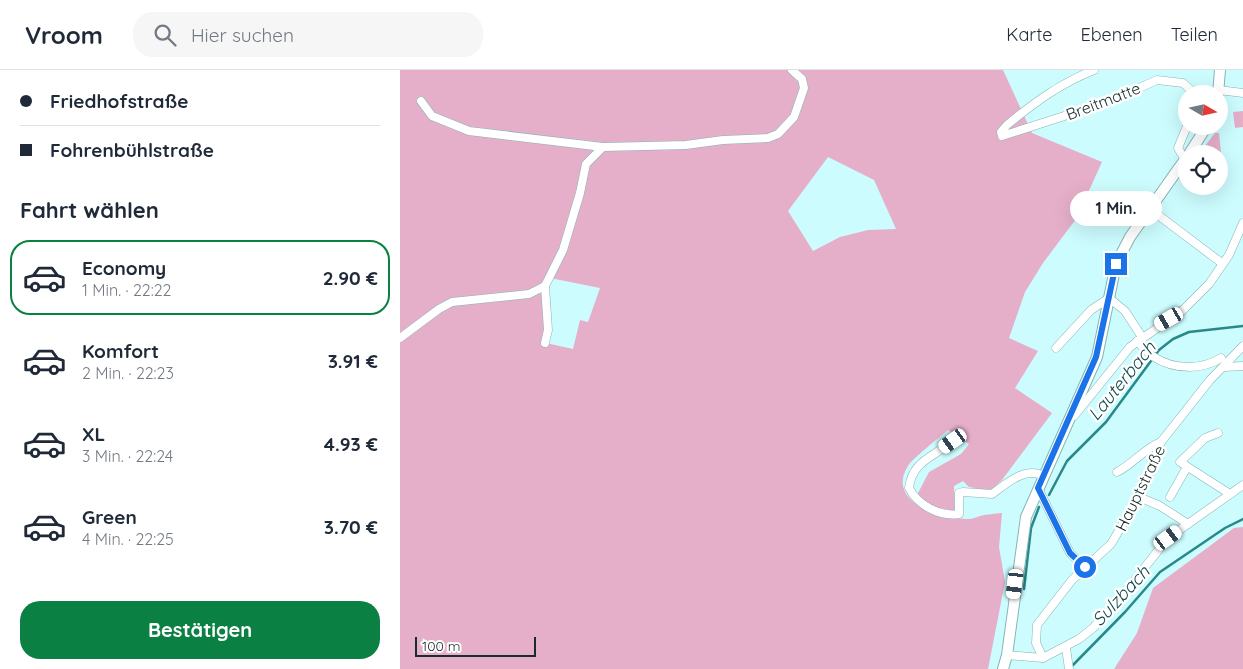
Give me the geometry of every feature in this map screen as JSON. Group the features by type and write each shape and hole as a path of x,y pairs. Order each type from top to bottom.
{"main road":[{"path":"1219,85 1220,70"},
{"path":"1003,669 1007,655 1026,517 1096,357 1112,277 1120,254 1178,170"}],"street":[{"path":"421,101 432,116 469,131 603,147 686,145 723,140 768,138 778,134 794,117 803,94 802,79 792,70"},
{"name":"Breitmatte","path":"1094,70 1070,80 1025,110 1003,129 1001,135 1007,136 1108,102 1157,80 1183,83 1185,85"},
{"path":"1228,92 1243,93"},
{"path":"545,343 548,330 545,286 563,250 586,164 603,147"},
{"path":"1116,196 1148,212 1223,264"},
{"path":"1067,424 1139,339 1192,302 1209,284 1223,264 1243,223"},
{"path":"400,338 439,309 452,302 529,294 545,286"},
{"path":"1056,348 1091,310 1109,298 1125,311 1139,339 1154,357 1194,368 1221,358"},
{"name":"Hauptstraße","path":"1043,658 1036,643 1037,625 1085,567 1111,544 1125,524 1139,497 1161,442 1210,380 1225,367 1243,346"},
{"path":"1225,367 1243,366"},
{"path":"1218,433 1205,438 1180,462 1230,494"},
{"path":"958,434 953,441 932,454 913,470 909,488 913,497 925,507 959,514 959,493 992,494 1008,481 1022,475 1034,473 1043,476"},
{"path":"1118,472 1154,445 1161,442"},
{"path":"1170,498 1187,467"},
{"path":"1007,655 1043,658 1066,648 1093,628 1126,591 1157,550 1188,524 1243,485"},
{"path":"1038,488 1070,553 1085,567"},
{"path":"1139,497 1160,506 1188,524"},
{"path":"1066,648 1069,666"}],"shaded area":[{"path":"400,70 1003,70 1032,133 1102,162 1076,219 1043,263 1025,292 1009,338 1038,351 1015,388 1052,413 1002,480 990,491 969,487 963,481 954,486 955,511 929,506 917,495 929,472 961,454 969,444 948,430 911,462 903,479 904,490 910,499 932,512 945,516 969,519 1002,513 999,547 1005,582 988,669 400,669","holes":["828,157 874,180 896,229 868,230 840,237 813,251 788,211","550,278 600,288 588,322 580,320 573,349 546,343 545,286"]},
{"path":"1243,111 1243,127 1235,128 1233,112"},
{"path":"1213,135 1219,135 1220,145 1206,145"},
{"path":"1243,527 1243,669 1114,669 1137,633 1153,588 1234,528"}],"waterway":[{"name":"Lauterbach","path":"1049,495 1067,461 1106,422 1159,350 1173,339 1189,332 1243,326"},
{"name":"Lauterbach","path":"1024,589 1031,528 1039,507"},
{"name":"Sulzbach","path":"1073,665 1125,612 1160,572 1225,528 1243,519"}],"route":[{"path":"1085,567 1070,553 1038,488 1096,357 1104,327 1116,264"}]}
